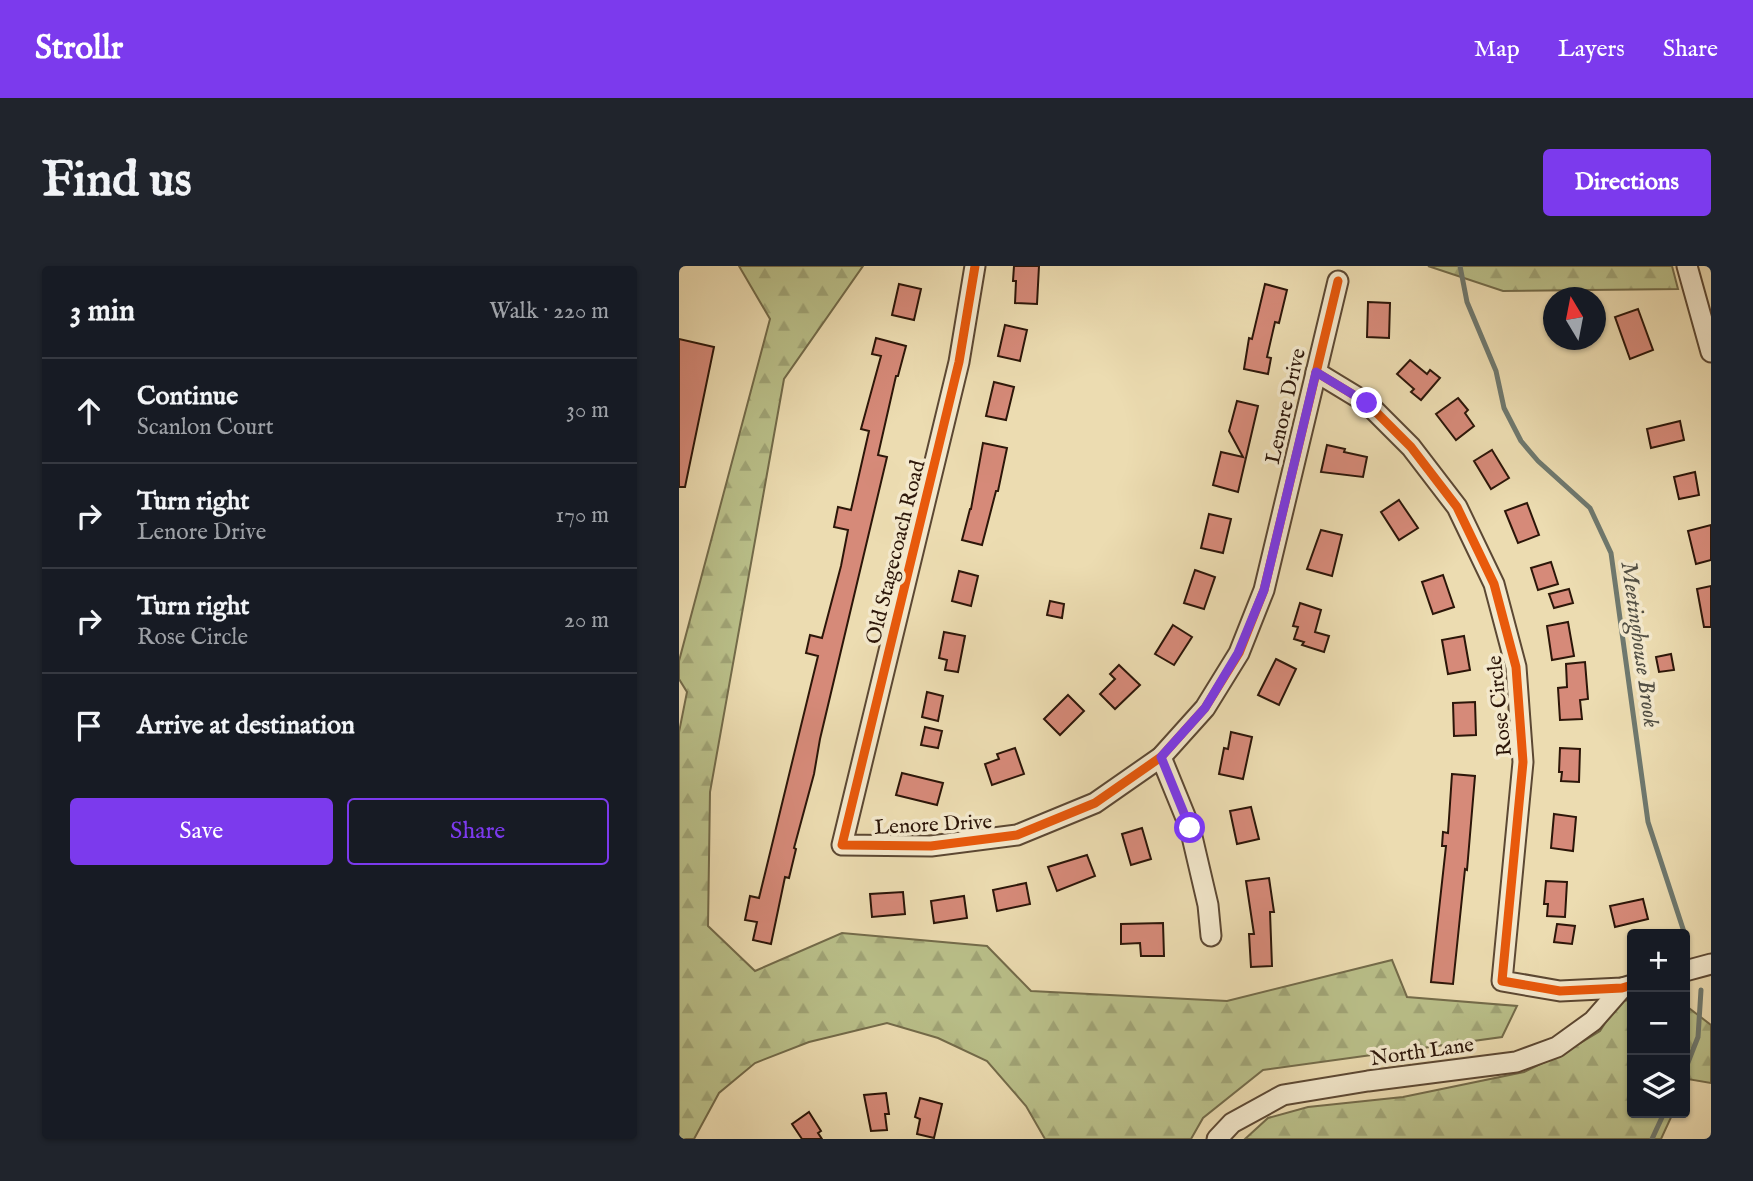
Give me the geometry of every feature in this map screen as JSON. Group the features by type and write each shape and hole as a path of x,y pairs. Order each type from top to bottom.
{"street":[{"name":"Old Stagecoach Road","path":"842,845 959,362 975,266"},
{"path":"1687,266 1711,352"},
{"name":"Lenore Drive","path":"842,845 931,846 1017,835 1095,803 1161,757 1205,708 1238,653 1264,590 1338,281"},
{"name":"Rose Circle","path":"1316,372 1367,403 1411,447 1457,507 1494,584 1516,667 1523,762 1502,981 1560,991 1627,986"},
{"path":"1161,757 1190,828 1208,905 1211,936"},
{"path":"1690,970 1711,964"},
{"name":"North Lane","path":"1217,1139 1232,1123 1283,1095 1516,1062 1557,1047 1594,1021 1627,986"}],"green space":[{"path":"739,266 863,266 784,379 710,792 708,926 755,971 842,933 987,946 1031,991 1227,1001 1392,960 1407,997 1517,1006 1502,1037 1263,1070 1203,1118 1191,1139 1045,1139 1026,1106 987,1061 938,1038 887,1023 809,1042 755,1063 719,1093 694,1139 679,1139 679,732 687,692 679,679 679,661 770,319"},
{"path":"1428,266 1672,266 1678,289 1543,287 1543,291 1503,291"},
{"path":"1627,1000 1627,1118 1671,1118 1661,1139 1245,1139 1268,1118 1308,1107 1403,1097 1524,1072 1600,1031 1619,1001"},
{"path":"1690,1009 1711,1025 1711,1083 1690,1079"}],"building":[{"path":"1014,266 1039,266 1037,304 1015,303"},
{"path":"899,284 921,289 914,320 892,315"},
{"path":"1265,284 1287,290 1279,323 1275,322 1267,357 1271,358 1268,374 1244,369 1249,338 1252,339"},
{"path":"1368,302 1390,303 1389,338 1367,337"},
{"path":"1638,309 1653,350 1630,359 1615,317"},
{"path":"1005,325 1027,330 1020,361 998,356"},
{"path":"876,338 906,346 896,376 878,455 887,457 814,774 794,848 796,849 789,878 785,877 771,944 753,940 757,922 745,920 750,896 759,898 818,656 806,653 810,635 822,638 841,566 848,530 834,527 838,507 851,510 869,431 861,429 881,356 872,354"},
{"path":"679,339 714,347 685,487 679,487"},
{"path":"1410,360 1427,374 1430,370 1440,378 1421,400 1411,392 1414,389 1397,374"},
{"path":"994,382 1014,387 1006,420 986,416"},
{"path":"1458,398 1468,410 1465,413 1474,426 1456,440 1436,414"},
{"path":"1237,401 1258,406 1238,492 1213,485 1221,452 1243,457 1229,431"},
{"path":"1680,421 1684,440 1651,448 1647,429"},
{"path":"983,443 1007,448 982,545 962,540 971,509"},
{"path":"1327,445 1367,457 1363,477 1321,472"},
{"path":"1492,450 1509,478 1491,489 1474,461"},
{"path":"1695,472 1699,495 1679,499 1674,477"},
{"path":"1399,500 1418,528 1399,540 1381,512"},
{"path":"1527,503 1539,535 1518,543 1505,511"},
{"path":"1209,514 1231,519 1223,553 1201,548"},
{"path":"1711,525 1711,560 1696,564 1688,531"},
{"path":"1321,530 1342,535 1332,576 1307,569"},
{"path":"1551,562 1558,584 1538,590 1531,568"},
{"path":"1195,570 1215,577 1204,609 1184,603"},
{"path":"959,571 978,576 971,606 952,601"},
{"path":"1443,575 1454,607 1433,614 1422,582"},
{"path":"1711,586 1711,627 1704,627 1697,589"},
{"path":"1569,589 1573,603 1554,608 1549,594"},
{"path":"1050,601 1064,604 1062,618 1047,615"},
{"path":"1300,603 1321,610 1315,632 1329,636 1324,652 1302,645 1304,642 1294,639 1298,627 1293,626"},
{"path":"1568,622 1574,656 1552,660 1547,626"},
{"path":"1173,625 1192,637 1174,665 1155,654"},
{"path":"944,632 965,636 958,672 945,670 947,660 939,658"},
{"path":"1464,636 1470,670 1448,674 1442,640"},
{"path":"1671,654 1674,670 1659,672 1656,657"},
{"path":"1276,659 1296,669 1279,705 1258,695"},
{"path":"1585,662 1588,699 1580,700 1582,719 1560,720 1558,688 1567,687 1566,664"},
{"path":"1119,665 1140,685 1115,709 1100,694 1115,679 1110,674"},
{"path":"927,692 943,696 938,721 922,717"},
{"path":"1068,695 1084,711 1060,735 1044,719"},
{"path":"1475,702 1476,735 1454,736 1453,703"},
{"path":"925,727 942,731 938,748 921,745"},
{"path":"1231,732 1252,737 1243,779 1219,774 1224,748 1228,749"},
{"path":"1015,748 1024,774 992,785 985,764 999,759 997,754"},
{"path":"1560,748 1580,749 1579,782 1561,781"},
{"path":"902,773 943,783 937,805 896,795"},
{"path":"1452,774 1475,776 1453,984 1431,982 1446,846 1442,846 1443,832 1448,833"},
{"path":"1251,807 1259,839 1237,844 1230,811"},
{"path":"1554,814 1576,817 1573,851 1551,848"},
{"path":"1142,828 1151,859 1131,865 1122,834"},
{"path":"1087,855 1095,876 1057,891 1048,867"},
{"path":"1269,878 1274,912 1270,912 1272,966 1251,967 1249,934 1254,934 1246,881"},
{"path":"1546,881 1567,882 1565,917 1547,916 1548,904 1544,904"},
{"path":"1026,883 1030,904 997,911 993,890"},
{"path":"903,892 905,914 872,917 870,894"},
{"path":"964,896 967,918 934,923 931,901"},
{"path":"1643,899 1648,919 1615,927 1610,906"},
{"path":"1163,923 1164,956 1141,956 1140,943 1121,944 1121,924"},
{"path":"1557,924 1575,926 1572,944 1554,942"},
{"path":"886,1093 889,1114 885,1114 887,1130 871,1131 864,1095"},
{"path":"920,1098 942,1104 934,1138 917,1134 920,1119 915,1117"},
{"path":"809,1112 821,1131 818,1133 822,1139 802,1139 792,1124"}],"waterway":[{"name":"Meetinghouse Brook","path":"1460,266 1467,302 1496,371 1504,408 1521,441 1538,461 1590,508 1611,553 1648,822 1683,929"},
{"name":"Meetinghouse Brook","path":"1690,1057 1698,1037 1701,990"},
{"name":"Meetinghouse Brook","path":"1652,1139 1662,1118"}],"cycle path":[{"path":"975,266 959,362 842,845 931,846 1017,835 1095,803 1161,757 1205,708 1239,653 1264,590 1338,281"},
{"path":"1316,372 1367,403 1411,447 1457,507 1494,584 1516,667 1523,762 1502,981 1560,991 1627,986"}],"route":[{"path":"1190,828 1161,757 1205,708 1238,653 1264,590 1316,372 1367,403"}]}
